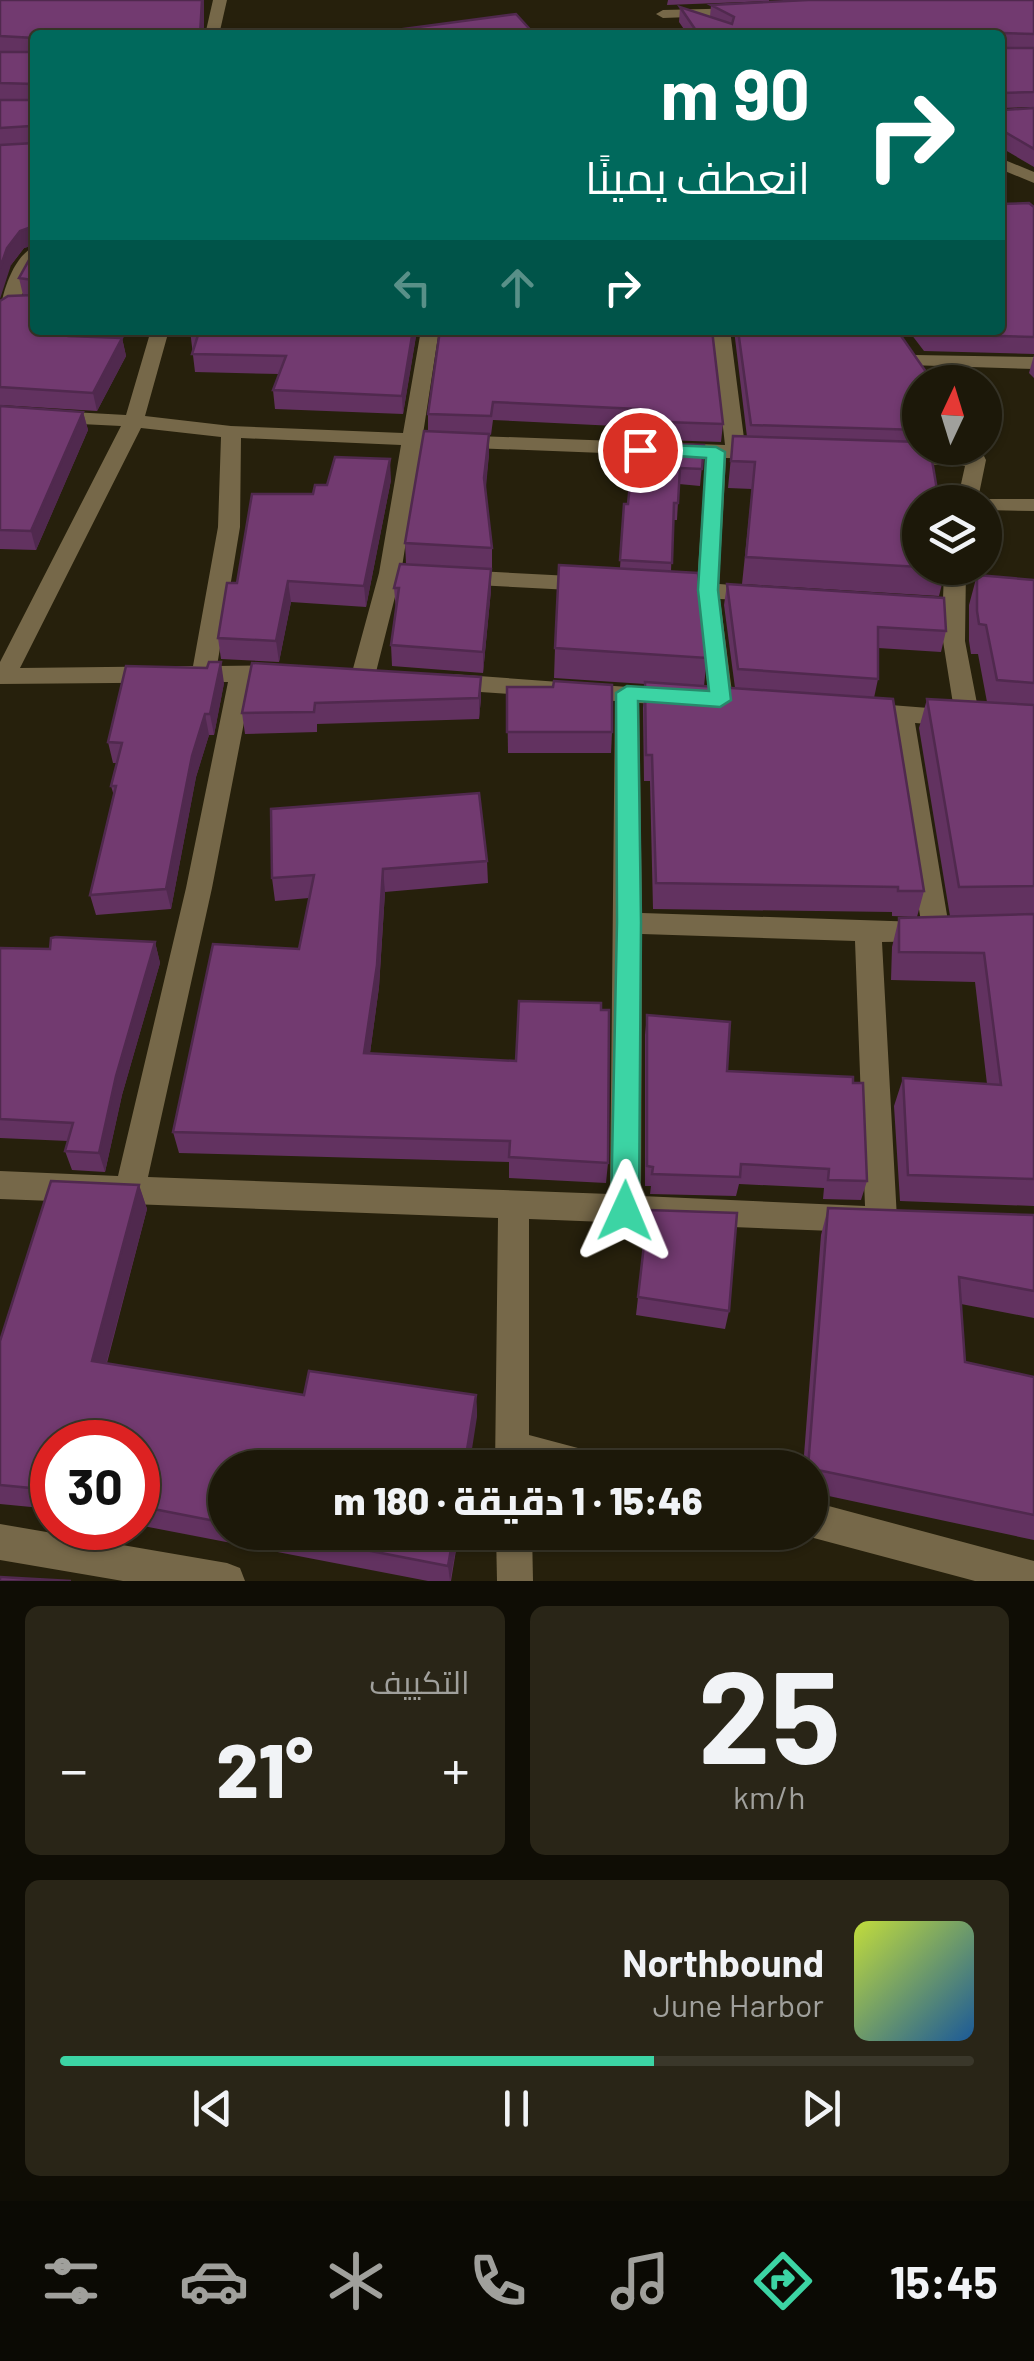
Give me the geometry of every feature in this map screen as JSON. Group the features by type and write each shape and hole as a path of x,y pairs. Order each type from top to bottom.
{"street":[{"path":"213,30 220,0"},
{"path":"653,0 670,14 678,30"},
{"path":"670,14 705,21 763,4"},
{"path":"1005,165 1034,178"},
{"path":"1,307 30,260"},
{"path":"1,307 30,306"},
{"path":"159,335 134,422 3,675 312,674"},
{"path":"364,676 390,574 429,335"},
{"path":"420,680 729,700 708,590 726,452 721,335"},
{"path":"918,365 910,353 1034,362"},
{"path":"0,414 231,432 790,454"},
{"path":"204,672 228,527 231,432"},
{"path":"883,456 902,456"},
{"path":"1002,504 1034,504"},
{"path":"390,574 608,585"},
{"path":"846,710 977,720 954,641 955,585"},
{"path":"648,587 784,595"},
{"path":"898,604 955,608"},
{"path":"130,1190 200,888 242,672"},
{"path":"625,1211 627,693"},
{"path":"629,922 946,932 901,714"},
{"path":"868,932 881,1219"},
{"path":"0,1185 514,1208 919,1220"},
{"path":"512,1450 514,1208"},
{"path":"828,1524 1034,1579"},
{"path":"0,1542 227,1581"},
{"path":"514,1550 515,1581"}],"building":[{"path":"0,0 202,0 200,30 30,30 30,38 0,36"},
{"path":"808,0 1034,0 1034,34 1005,33 1005,30 696,30 680,7 732,24 734,17 711,5"},
{"path":"516,14 530,30 396,30"},
{"path":"1005,48 1034,48 1034,92 1005,93"},
{"path":"0,52 30,52 30,84 0,83"},
{"path":"0,100 30,100 30,126 0,128"},
{"path":"1034,108 1034,149 1005,132 1005,110"},
{"path":"30,143 30,227 20,231 7,248 0,268 0,145"},
{"path":"1029,203 1034,207 1034,337 963,335 1005,335 1005,204"},
{"path":"30,258 30,280 19,278"},
{"path":"30,295 30,335 122,338 93,393 0,387 0,301 8,296"},
{"path":"198,335 412,335 402,396 273,390 286,356 192,354"},
{"path":"439,335 713,335 723,424 636,421 637,409 493,402 491,416 428,414"},
{"path":"739,335 900,335 921,365 902,365 902,429 751,425"},
{"path":"0,406 83,412 31,531 0,530"},
{"path":"424,431 489,434 484,478 492,548 405,543"},
{"path":"733,436 902,441 902,465 933,465 936,485 902,485 902,566 746,557 755,462 731,461"},
{"path":"634,443 704,445 702,469 680,468 678,503 674,503 672,563 620,560"},
{"path":"335,457 390,459 364,586 288,581 276,641 218,638 227,583 237,583 252,494 313,494 315,485 327,485"},
{"path":"400,564 491,569 483,652 391,645 399,588 394,588"},
{"path":"559,565 698,573 707,658 555,648"},
{"path":"1002,577 1034,580 1034,683 997,680 986,625 979,624 977,585 1002,585"},
{"path":"727,584 944,598 946,631 878,627 878,679 738,669"},
{"path":"209,662 221,662 210,714 205,714 192,756 166,889 90,895 116,786 111,786 122,743 108,742 126,666 207,668"},
{"path":"252,663 481,677 479,698 315,703 314,712 242,713"},
{"path":"554,681 612,685 612,732 507,732 507,687 553,687"},
{"path":"645,682 893,699 924,891 898,891 898,887 656,883 652,755 646,755"},
{"path":"927,699 1034,705 1034,886 959,887"},
{"path":"479,793 487,861 383,869 377,965 364,1053 516,1061 519,1001 601,1003 601,1010 609,1010 608,1163 509,1157 510,1141 173,1132 213,944 299,949 314,875 272,878 271,809"},
{"path":"1034,914 1034,1179 908,1175 903,1078 1001,1085 984,953 899,952 899,918"},
{"path":"51,938 155,942 116,1076 99,1153 65,1151 73,1123 0,1119 0,948 50,949"},
{"path":"647,1015 730,1022 727,1071 853,1077 853,1083 863,1083 867,1181 828,1180 829,1169 741,1164 740,1177 652,1174 653,1167 647,1166"},
{"path":"51,1181 139,1185 92,1361 304,1395 309,1371 476,1395 467,1450 208,1450 208,1520 160,1510 160,1420 30,1420 30,1488 0,1485 0,1341"},
{"path":"828,1208 1034,1215 1034,1291 959,1277 965,1362 1034,1377 1034,1515 828,1472 828,1450 809,1450"},
{"path":"648,1210 737,1213 729,1311 638,1297"},
{"path":"366,1550 451,1550 448,1566"},
{"path":"0,1577 71,1581 0,1581"}],"route":[{"path":"625,1211 627,693 720,700 708,590 716,452 640,450"}]}
